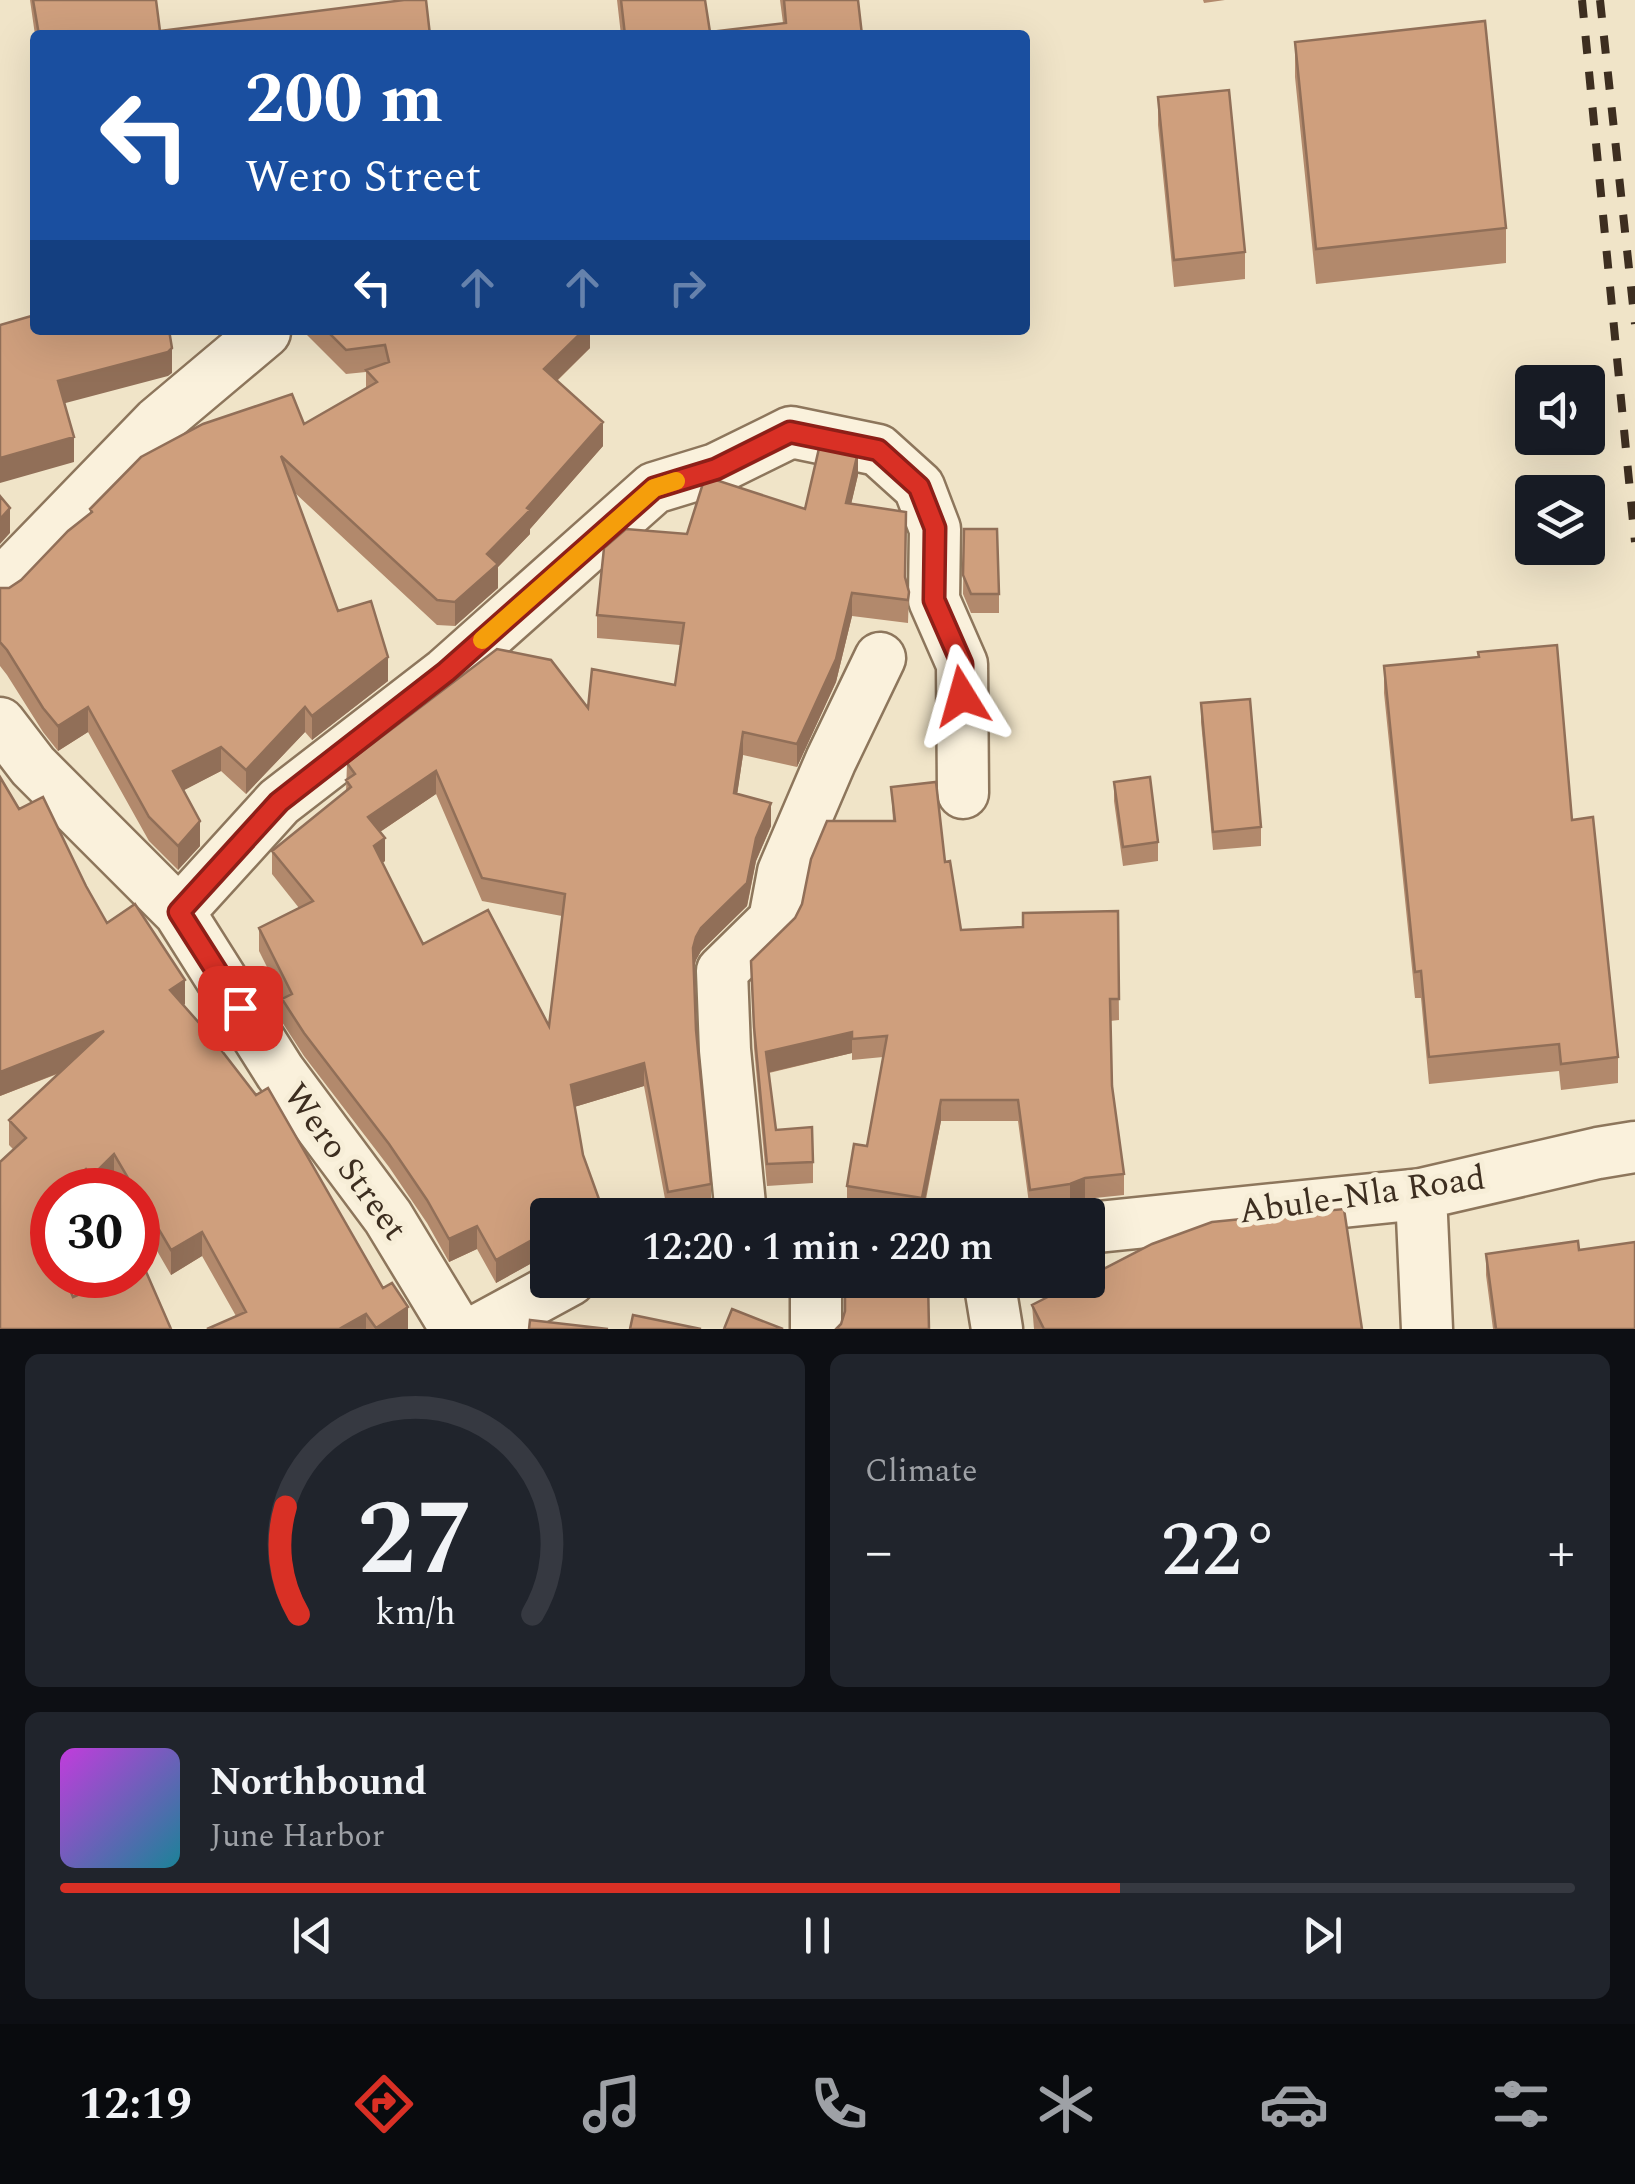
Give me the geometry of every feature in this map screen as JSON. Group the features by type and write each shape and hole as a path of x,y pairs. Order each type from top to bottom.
{"street":[{"path":"0,585 158,422 261,335"},
{"path":"179,912 279,802 446,672 654,488 716,469 790,432 878,450 919,487 935,528 934,600 962,664 963,793"},
{"path":"738,1198 722,971 774,920 783,872 880,658"},
{"name":"Wero Street","path":"0,723 33,766 179,912 280,1072 388,1217 456,1329"},
{"name":"Abule-Nla Road","path":"1105,1226 1421,1194 1635,1147"},
{"path":"1421,1194 1427,1329"},
{"path":"480,1329 537,1298"},
{"path":"816,1298 816,1329"},
{"path":"992,1298 997,1329"}],"building":[{"path":"33,0 156,0 160,30 38,30"},
{"path":"404,0 426,0 429,30 168,30"},
{"path":"621,0 705,0 710,30 624,30"},
{"path":"784,0 858,0 861,30 727,30 786,23"},
{"path":"1485,21 1506,228 1316,249 1295,42"},
{"path":"1229,90 1245,252 1174,260 1158,97"},
{"path":"30,316 30,335 170,335 172,348 58,381 74,437 0,458 0,325"},
{"path":"331,335 579,335 544,369 603,422 527,508 530,510 487,554 498,564 455,602 437,600 281,456 338,611 371,601 388,657 312,716 305,707 246,770 221,747 173,771 200,821 178,846 149,817 88,707 58,726 43,708 0,642 0,588 9,588 21,580 92,512 90,509 141,457 203,424 292,394 304,424 377,382 366,370 389,362 385,345 346,350"},
{"path":"820,444 858,452 846,503 906,512 908,600 852,593 836,659 797,744 743,732 734,793 771,803 756,838 747,883 701,928 693,948 696,1030 711,1184 668,1192 644,1063 571,1085 583,1155 599,1198 530,1198 530,1241 496,1260 477,1226 449,1239 389,1144 282,999 292,994 259,928 313,901 272,851 351,787 346,780 355,774 347,763 497,649 551,660 588,708 592,669 675,685 684,623 597,615 604,548 626,529 687,534 704,480 710,478 805,509","holes":["436,771 482,878 565,894 549,1026 488,910 423,944 374,846 385,838 368,817"]},
{"path":"0,496 10,508 0,519"},
{"path":"964,529 997,529 999,594 971,594 963,575"},
{"path":"1557,645 1572,820 1593,817 1618,1057 1561,1064 1559,1044 1429,1057 1421,971 1415,972 1384,666"},
{"path":"1250,699 1261,827 1213,832 1201,703"},
{"path":"0,777 19,809 43,797 107,923 135,904 185,980 170,990 256,1095 268,1088 383,1288 392,1283 408,1307 376,1328 366,1314 339,1329 207,1329 246,1312 202,1232 171,1250 160,1231 160,1168 122,1168 114,1154 100,1168 30,1168 30,1298 158,1298 171,1329 0,1329 0,1162 26,1138 9,1120 104,1031 0,1072"},
{"path":"1150,777 1158,842 1123,847 1114,782"},
{"path":"936,782 945,862 950,861 961,930 1023,927 1023,913 1118,911 1119,999 1110,999 1112,1086 1124,1174 1030,1190 1018,1100 941,1100 922,1198 847,1186 854,1144 867,1146 887,1036 852,1039 852,1032 766,1052 776,1130 812,1127 813,1162 767,1164 751,961 795,918 802,904 811,859 827,821 895,821 891,787"},
{"path":"1344,1209 1362,1329 1044,1329 1032,1305 1046,1298 1105,1298 1105,1268 1152,1244 1212,1222"},
{"path":"1578,1241 1579,1250 1635,1242 1635,1329 1496,1329 1486,1254"},
{"path":"845,1298 928,1298 929,1329 836,1329 845,1311"},
{"path":"732,1309 783,1329 724,1329"},
{"path":"633,1315 701,1329 630,1329"},
{"path":"530,1320 608,1329 529,1329"}],"railway":[{"path":"1582,0 1635,542"},
{"path":"1600,0 1635,324"}],"slow traffic":[{"path":"482,640 654,488 676,481"}],"route":[{"path":"240,1008 179,912 279,802 446,672 654,488 716,469 790,432 878,450 919,487 935,528 934,600 962,664 962,696"}]}
